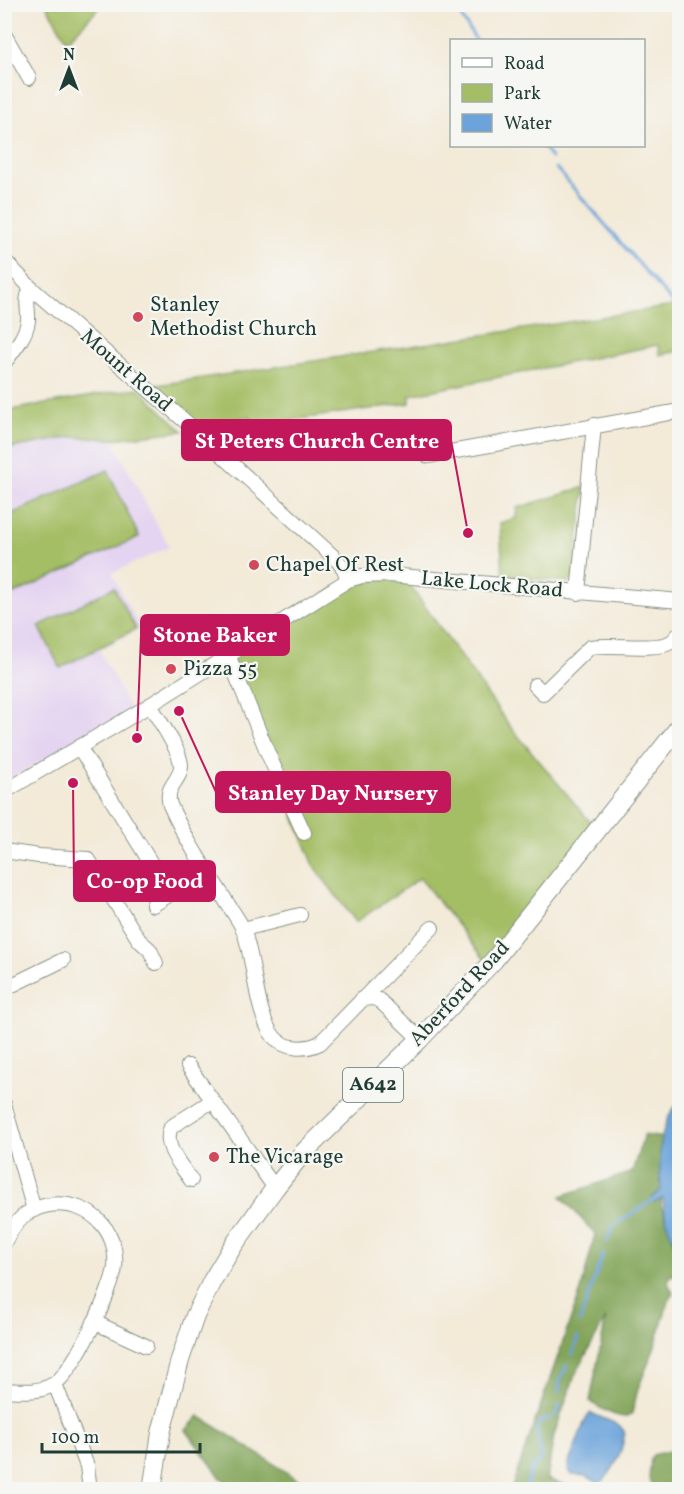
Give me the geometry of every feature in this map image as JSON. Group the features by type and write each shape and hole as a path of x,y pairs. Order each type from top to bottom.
{"main road":[{"name":"Aberford Road","path":"152,1490 161,1433 180,1360 195,1316 228,1255 302,1154 420,1039 494,960 680,726"}],"street":[{"path":"4,34 15,65 29,78"},
{"name":"Mount Road","path":"5,262 31,288 194,429 337,560 348,580"},
{"path":"4,363 25,331 28,320 26,299 31,288"},
{"path":"428,456 680,411"},
{"path":"578,593 594,425"},
{"name":"Lake Lock Road","path":"4,792 150,705 348,580 362,576 390,575 680,601"},
{"path":"535,685 543,693 590,647 600,645 657,646 669,643 680,633"},
{"path":"228,655 269,756 304,833"},
{"path":"150,705 176,750 181,764 179,774 168,792 170,805 243,929 267,1025 274,1038 300,1049 313,1047 320,1043 432,928"},
{"path":"79,747 170,894 153,904"},
{"path":"4,851 88,859 139,940 150,950 156,963"},
{"path":"243,929 302,914"},
{"path":"4,989 63,960"},
{"path":"362,999 379,1000 420,1039"},
{"path":"188,1066 275,1188"},
{"path":"191,1180 169,1145 168,1133 171,1127 212,1101"},
{"path":"4,1104 34,1210"},
{"path":"4,1243 17,1222 34,1210 58,1204 80,1208 94,1215 109,1233 115,1267 113,1279 94,1322 74,1361 55,1384 31,1391 4,1390"},
{"path":"94,1322 146,1347"},
{"path":"55,1384 87,1466 90,1490"}],"shaded area":[{"path":"72,437 112,439 169,547 112,573 140,628 99,650 130,709 5,782 5,449"}],"green space":[{"path":"46,5 102,5 67,41"},
{"path":"679,305 679,351 660,355 658,345 410,395 410,403 252,426 250,416 194,429 144,387"},
{"path":"138,388 183,431 112,439 72,437 5,449 5,411"},
{"path":"108,470 139,537 5,598 5,517"},
{"path":"585,487 573,580 568,582 503,576 500,523 516,518 517,508"},
{"path":"404,577 509,725 597,830 489,965 420,878 356,922 315,868 228,655 348,580"},
{"path":"114,587 136,629 60,668 39,626"},
{"path":"644,1135 663,1138 661,1205 679,1256 679,1282 671,1273 668,1283 673,1293 638,1389 632,1413 627,1417 618,1416 590,1401 606,1318 575,1375 554,1435 547,1479 577,1489 511,1490 581,1290 595,1234 561,1196 632,1172"},
{"path":"199,1416 313,1489 238,1489 221,1478 186,1430"},
{"path":"669,1451 679,1456 679,1489 654,1489 649,1479 651,1458 653,1455"}],"water":[{"path":"679,1102 679,1247 669,1230 663,1198 654,1202 652,1198 661,1190 662,1135 670,1114"},
{"path":"591,1413 619,1425 624,1431 617,1460 610,1473 600,1484 586,1476 572,1475 568,1470 586,1418"}],"waterway":[{"path":"454,5 475,39"},
{"path":"544,147 551,158"},
{"path":"556,168 673,303"},
{"path":"607,1242 613,1226 653,1200"},
{"path":"579,1323 603,1254"},
{"path":"572,1355 578,1337"},
{"path":"559,1392 560,1380 567,1365"},
{"path":"555,1415 559,1411 559,1404"},
{"path":"525,1490 531,1470 540,1460 537,1432 539,1422 551,1417"}],"place":[{"name":"Stanley Methodist Church","path":"138,317"},
{"name":"St Peters Church Centre","path":"468,533"},
{"name":"Chapel Of Rest","path":"254,565"},
{"name":"Pizza 55","path":"171,669"},
{"name":"Stanley Day Nursery","path":"179,711"},
{"name":"Stone Baker","path":"137,738"},
{"name":"Co-op Food","path":"73,783"},
{"name":"The Vicarage","path":"214,1157"}]}
